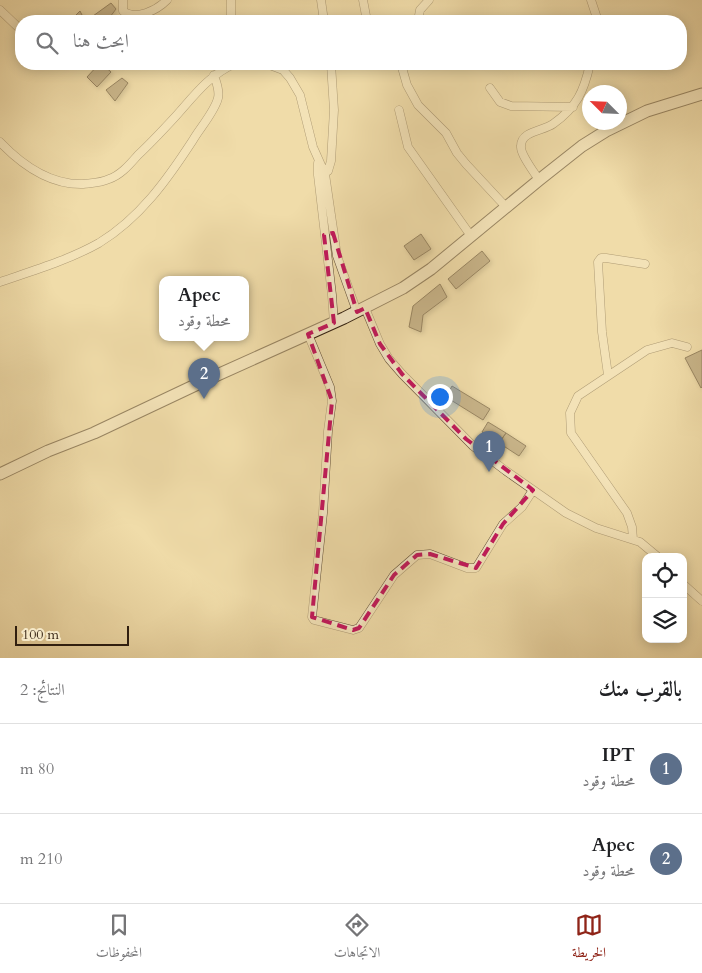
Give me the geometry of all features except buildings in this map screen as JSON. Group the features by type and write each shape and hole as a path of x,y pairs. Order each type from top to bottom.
{"main road":[{"path":"0,474 334,323 403,288 431,269 582,146 627,120 660,106 702,94"}],"street":[{"path":"123,0 123,11 131,14 154,11 167,0"},
{"path":"231,0 231,15"},
{"path":"321,0 323,15"},
{"path":"363,0 366,15"},
{"path":"419,15 420,10 429,0"},
{"path":"591,0 596,15"},
{"path":"0,10 15,24"},
{"path":"0,142 14,156 38,173 53,180 78,184 108,180 124,170 214,75 223,70"},
{"path":"283,70 297,88 306,112 312,147 322,175 337,256 361,310 389,359 466,440 486,457 533,490 584,522 606,532 640,542 653,553"},
{"path":"331,70 334,110 331,161 322,175 324,234 334,323"},
{"path":"403,70 407,85 418,105 446,133 462,158 506,207"},
{"path":"538,180 522,152 522,141 526,135 545,129 554,123 573,107 583,90 588,70"},
{"path":"0,282 35,270 97,244 137,213 157,192 177,165 215,105 218,92 214,75"},
{"path":"490,88 500,102 511,106 573,107"},
{"path":"399,110 408,146 471,236"},
{"path":"324,234 333,233"},
{"path":"608,376 602,332 598,262 601,258 606,258 645,264"},
{"path":"308,334 330,387 332,401 328,431 323,513 314,590 312,617 314,620 353,630 359,628 394,575 417,555 430,554 467,568 476,568 503,524 522,507 533,490"},
{"path":"633,539 627,513 571,433 570,413 578,396 647,350 672,343 687,346"},
{"path":"687,588 702,601"}],"highlighted area":[{"path":"333,233 357,312 365,308 380,344 402,374 466,439 533,490 503,524 476,568 430,554 417,555 394,575 359,628 353,630 312,617 332,401 308,334 334,323 324,235"}],"place":[{"name":"Apec","path":"204,399"},
{"name":"IPT","path":"489,472"}]}
